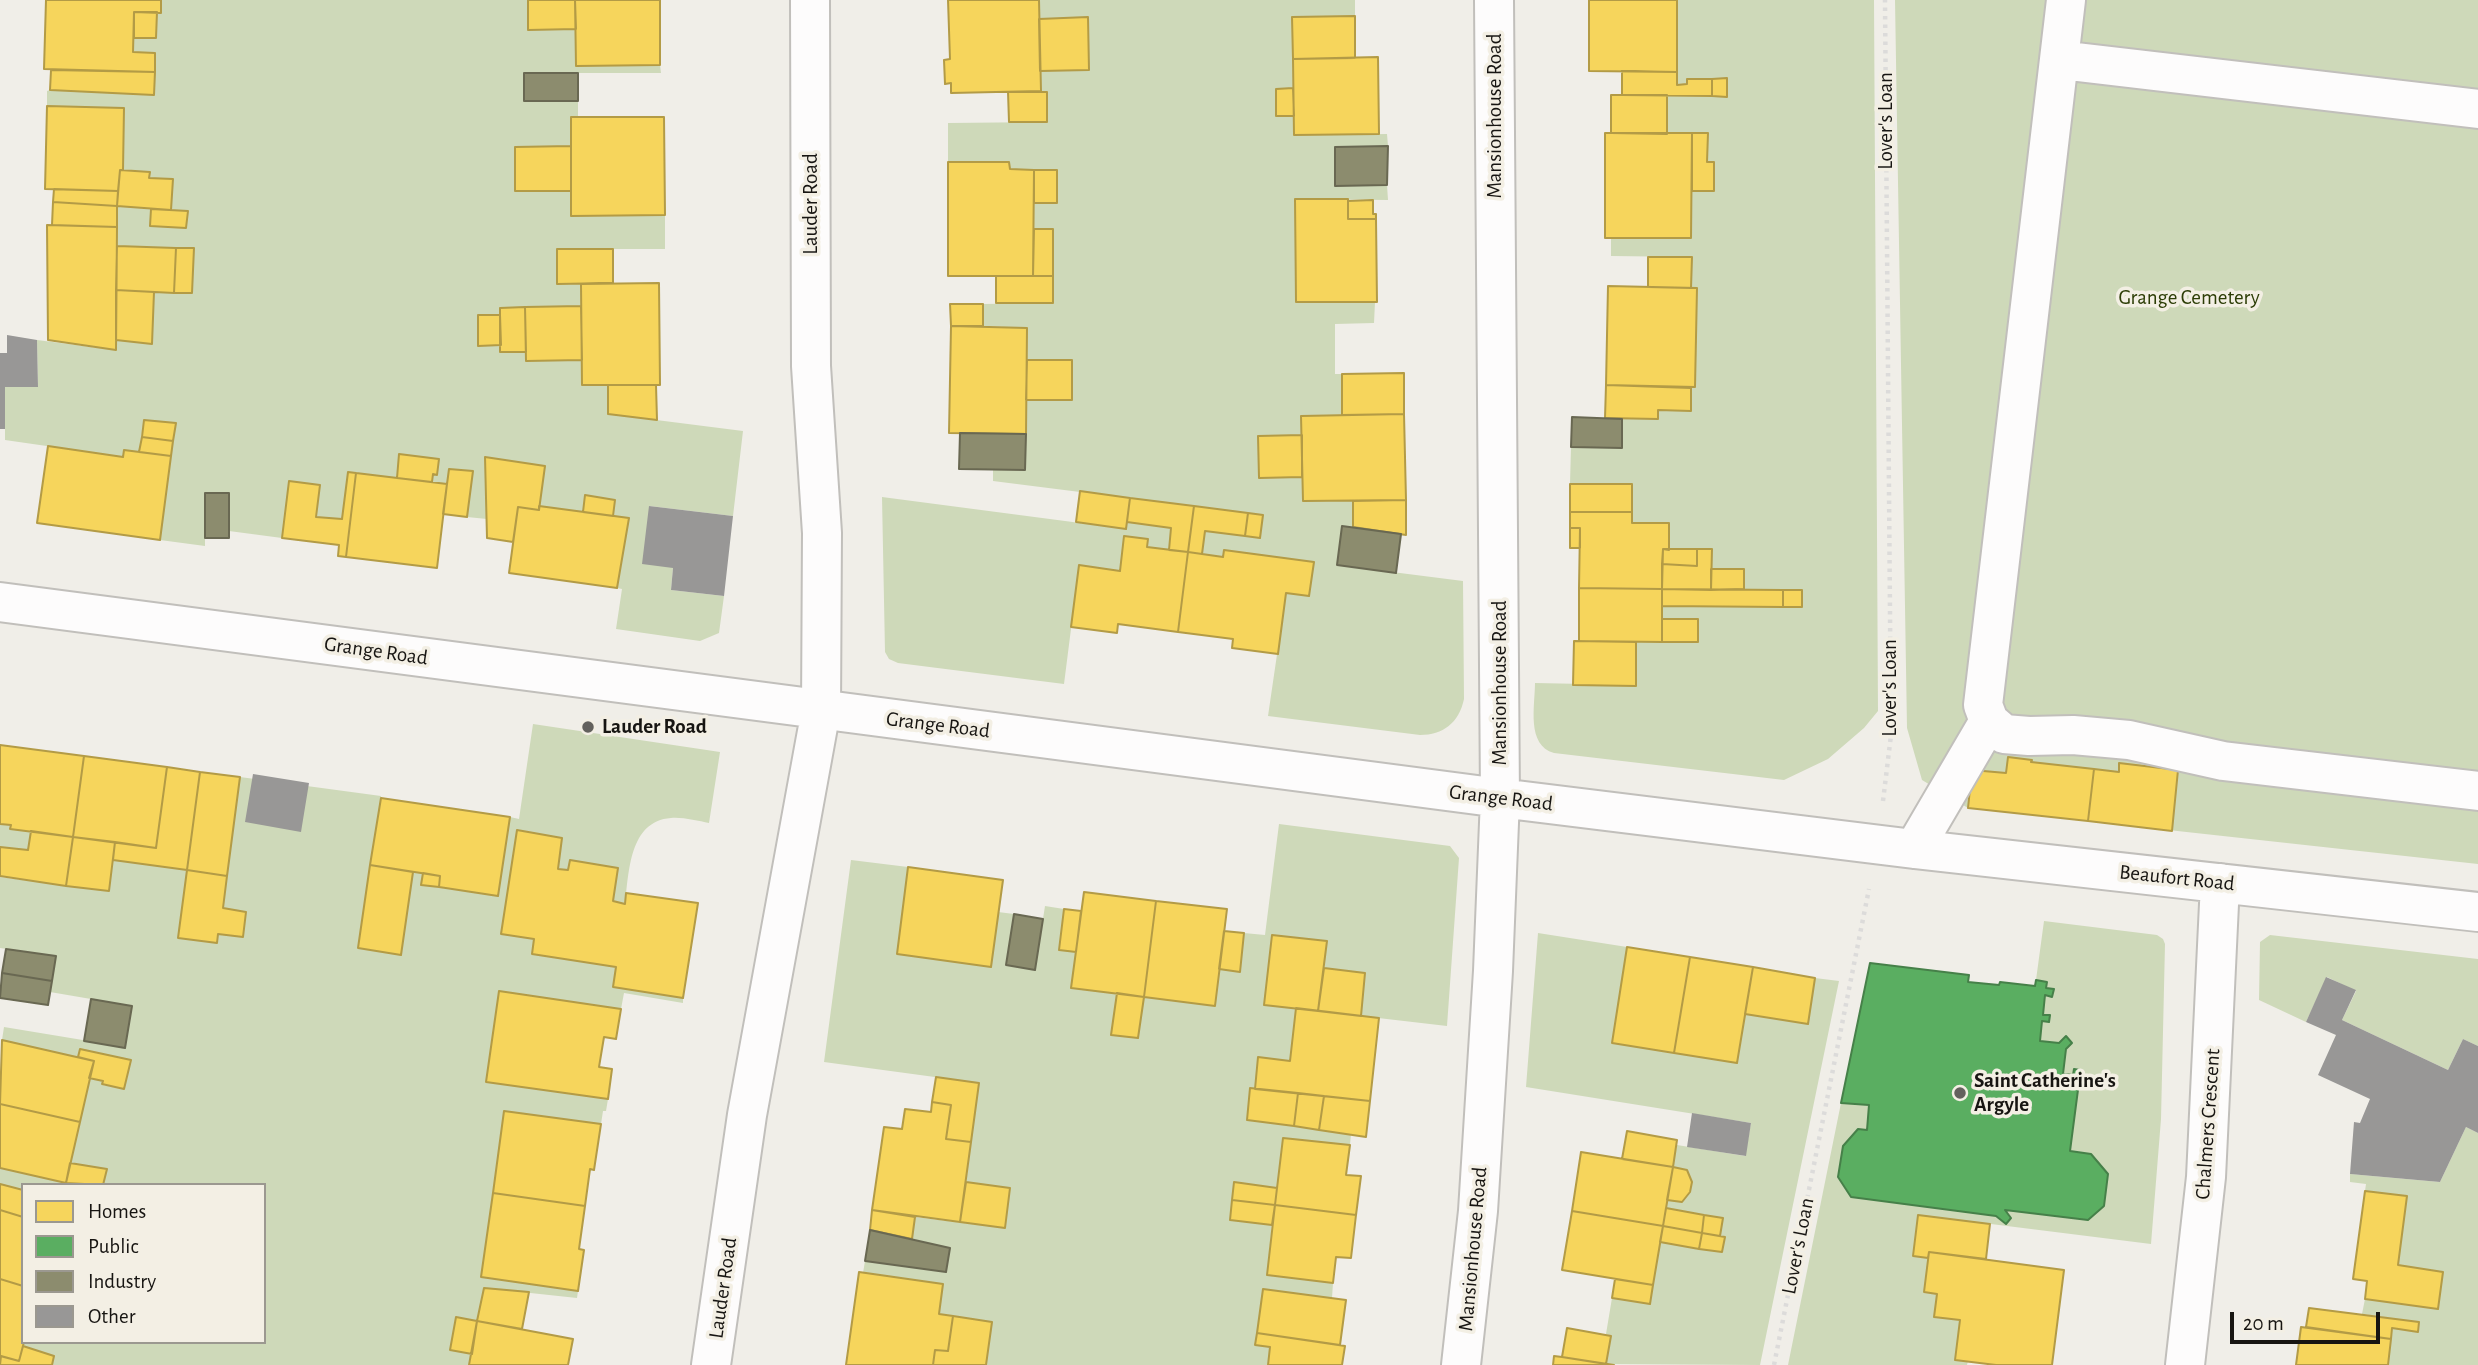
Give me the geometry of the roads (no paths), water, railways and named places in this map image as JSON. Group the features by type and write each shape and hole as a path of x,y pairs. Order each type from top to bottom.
{"street":[{"name":"Lauder Road","path":"711,1365 747,1115 821,710 822,533 811,366 810,0"},
{"name":"Mansionhouse Road","path":"1461,1365 1478,1211 1493,971 1500,798 1494,0"},
{"path":"2066,0 1983,705 1989,721 2004,734 2073,735 2129,740 2223,761 2478,792"},
{"path":"2060,60 2478,109"},
{"name":"Grange Road","path":"0,602 1895,847"},
{"path":"1895,847 1989,721"},
{"name":"Beaufort Road","path":"1895,847 2478,912"},
{"name":"Chalmers Crescent","path":"2185,1365 2206,1177 2220,883"}],"place":[{"name":"Lauder Road","path":"588,727"},
{"name":"Saint Catherine's Argyle","path":"1960,1093"}],"park label":[{"name":"Grange Cemetery","path":"2189,298"}]}
